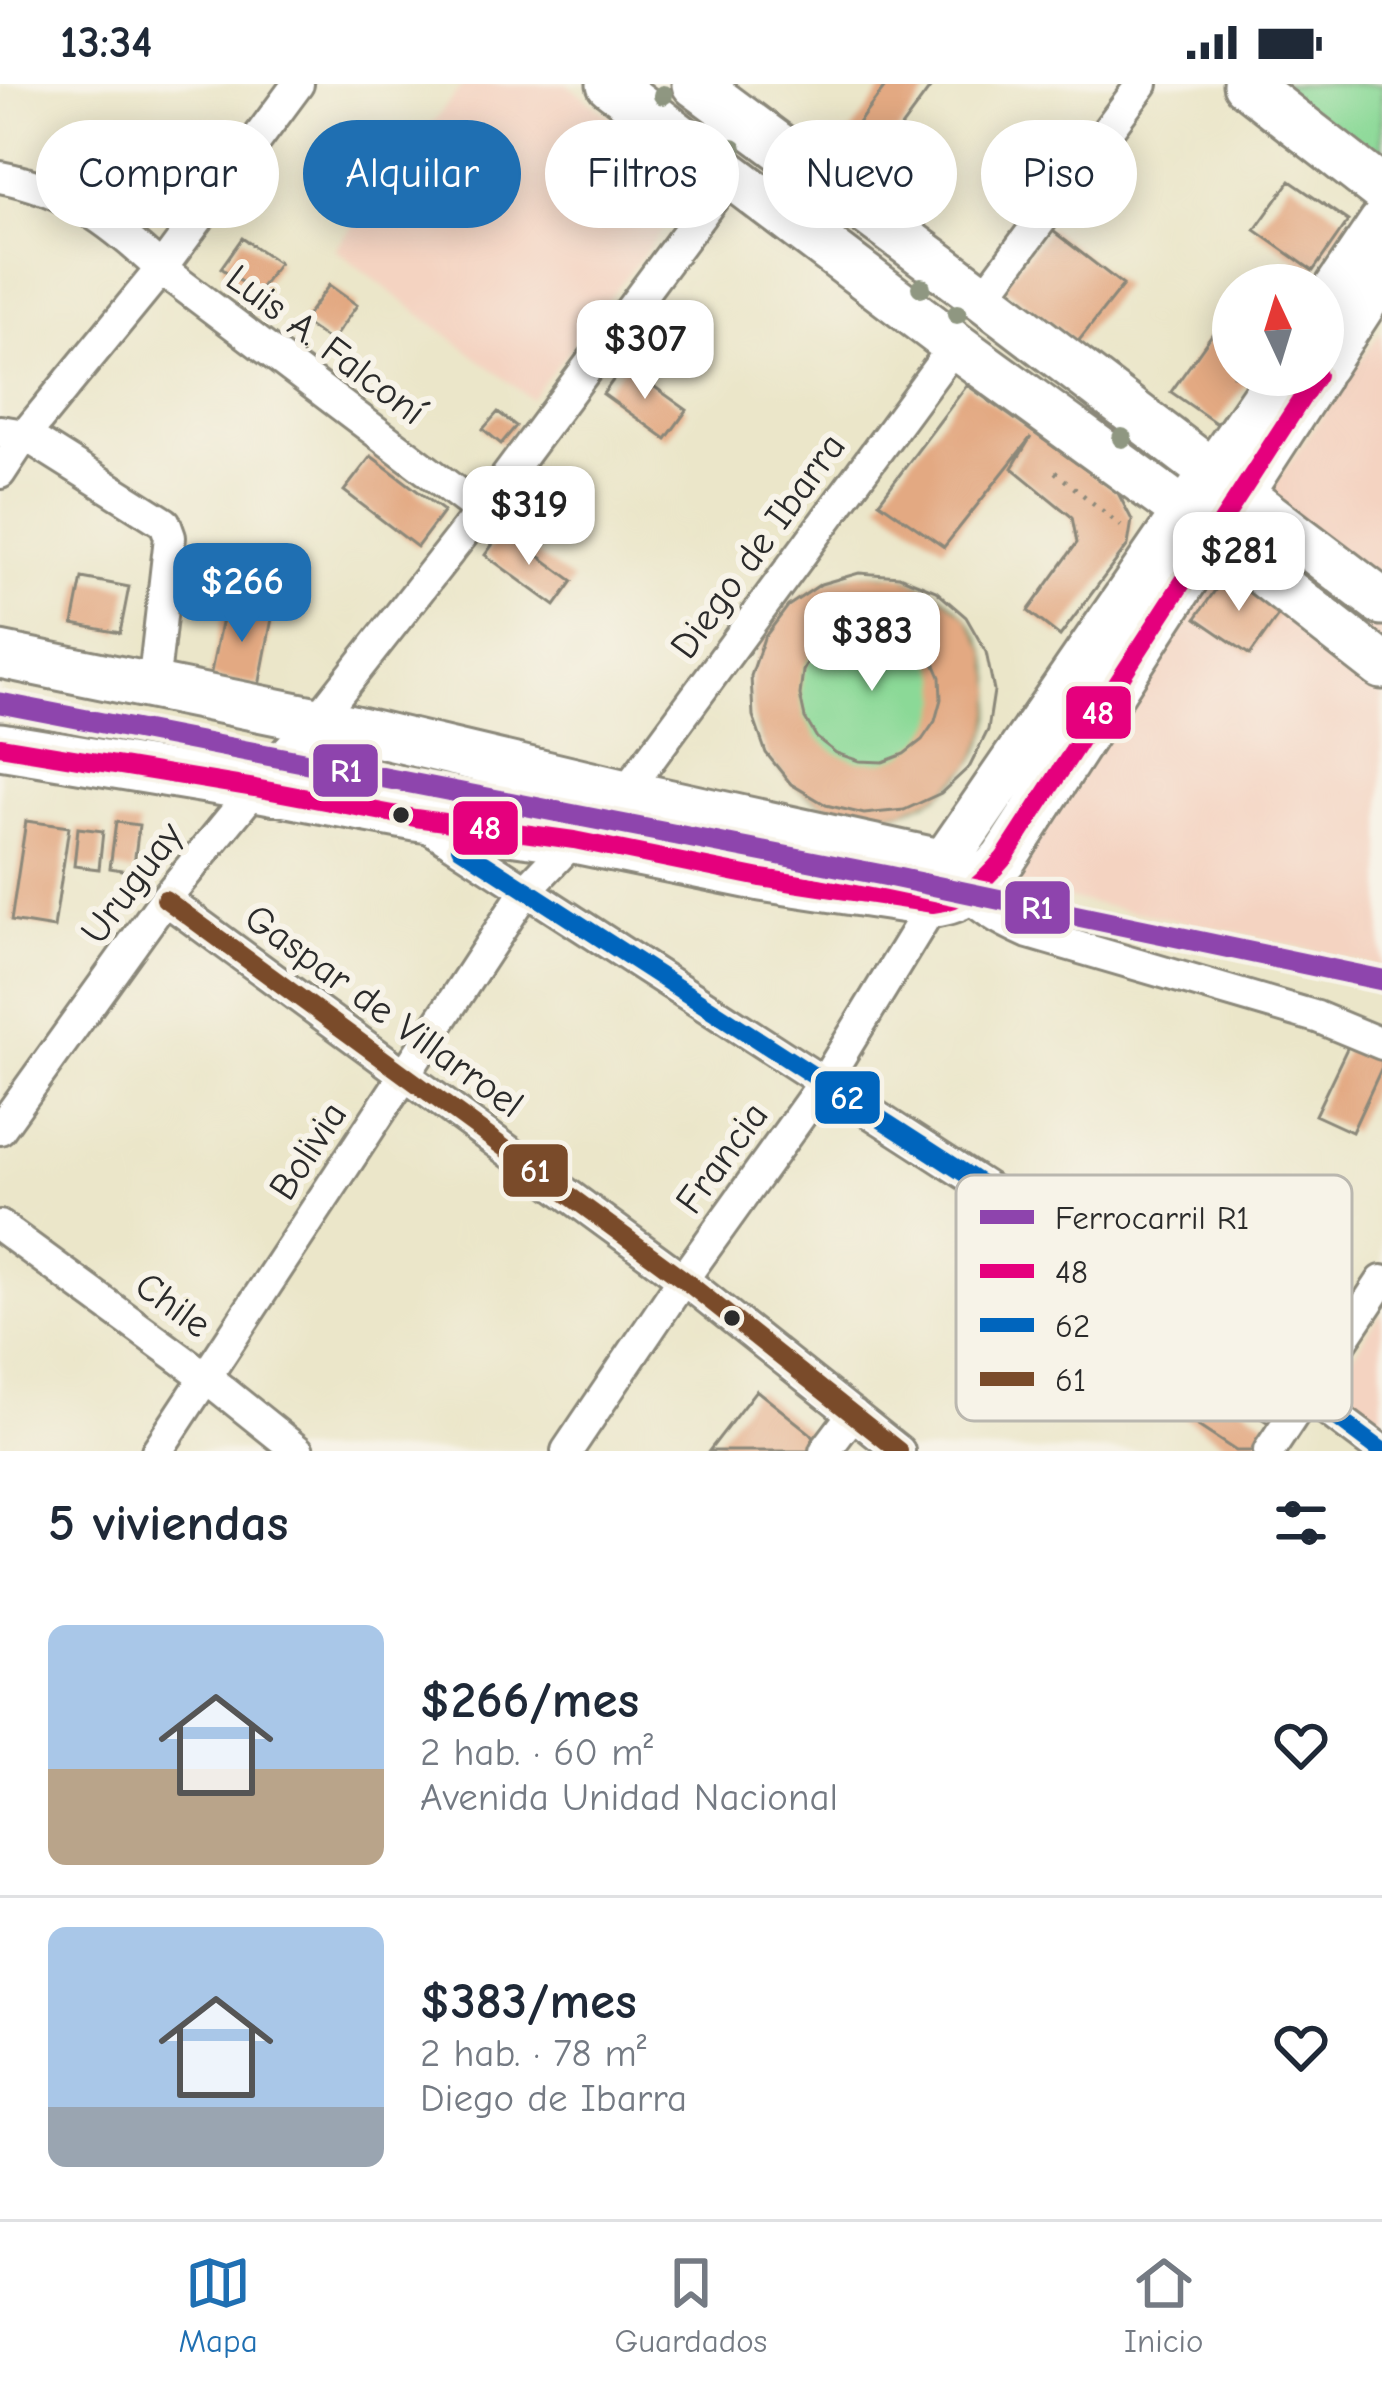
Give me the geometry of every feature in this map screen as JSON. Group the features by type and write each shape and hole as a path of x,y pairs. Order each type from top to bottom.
{"street":[{"path":"0,473 13,433 160,269 298,84"},
{"path":"610,84 656,120"},
{"path":"982,298 1142,84"},
{"path":"1246,84 1382,190"},
{"path":"715,90 1382,602"},
{"name":"Luis A. Falconí","path":"0,177 29,182 76,201 481,511"},
{"path":"739,184 1200,523 1382,666"},
{"path":"1344,279 1382,223"},
{"name":"Uruguay","path":"0,1129 165,899 317,720 481,511 691,228"},
{"path":"1344,333 1382,274"},
{"name":"Diego de Ibarra","path":"625,793 955,345"},
{"path":"1226,485 1270,396"},
{"path":"948,887 1226,485 1300,396"},
{"path":"13,433 165,523 170,537 153,687"},
{"path":"0,655 317,720 625,793 948,887 1029,933 1317,1017 1382,1044"},
{"path":"0,746 415,818 574,840 761,878 948,887"},
{"path":"415,818 969,1175"},
{"name":"Bolivia","path":"158,1451 527,889 574,840"},
{"name":"Francia","path":"567,1451 825,1081 948,887"},
{"name":"Gaspar de Villarroel","path":"165,899 683,1279 899,1451"},
{"name":"Chile","path":"0,1226 298,1451"},
{"path":"1352,1326 1382,1281"},
{"path":"825,1451 853,1414"},
{"path":"1269,1451 1288,1421"},
{"path":"1342,1421 1382,1451"}],"path":[{"path":"1055,472 1120,526"}],"shaded area":[{"path":"463,84 567,84 614,120 545,120 545,228 664,228 531,399 335,249 351,228 521,228 521,120 435,120"},
{"path":"1382,330 1382,967 1237,932 1015,888 1008,866 1336,396 1344,396 1344,384"},
{"path":"1382,1311 1382,1426 1352,1404 1352,1356"}],"green space":[{"path":"1270,84 1382,84 1382,165"},
{"path":"873,574 919,583 958,609 984,648 993,694 984,740 958,779 919,805 873,814 827,805 788,779 762,740 753,694 762,648 788,609 827,583"}],"building":[{"path":"887,84 933,84 907,120 860,120"},
{"path":"1290,181 1348,221 1318,264 1303,264 1255,230"},
{"path":"1049,228 1123,285 1077,343 1003,286"},
{"path":"242,238 279,263 257,293 221,268"},
{"path":"329,285 357,305 331,342 302,322"},
{"path":"1212,334 1212,396 1237,396 1217,424 1171,392"},
{"path":"624,365 687,410 666,439 603,394"},
{"path":"967,385 1118,493 1132,520 1128,545 1060,636 1028,611 1077,543 1072,517 1012,468 1031,437 944,547 879,502"},
{"path":"498,412 516,426 501,444 483,429"},
{"path":"371,456 444,511 417,547 344,491"},
{"path":"503,530 573,581 555,606 485,555"},
{"path":"859,573 899,576 936,591 966,617 986,652 994,691 988,730 970,766 941,793 904,810 864,814 826,805 791,784 766,753 753,716 751,676 764,638 788,606 821,584","holes":["852,624 897,627 917,639 940,677 935,721 922,740 883,762 836,753 817,738 805,718 800,695 803,671 814,650 831,634"]},
{"path":"1227,573 1282,610 1250,655 1196,618"},
{"path":"82,578 129,587 120,633 73,624"},
{"path":"225,604 273,613 259,686 210,677"},
{"path":"26,821 69,827 54,928 11,921"},
{"path":"116,822 139,825 133,872 110,868"},
{"path":"78,828 103,831 99,869 74,866"},
{"path":"1349,1044 1382,1059 1352,1132 1315,1115"},
{"path":"756,1390 810,1433 815,1451 709,1451"},
{"path":"1191,1421 1270,1424 1251,1451 1236,1451"}],"rail line":[{"name":"R1","path":"0,703 888,876 1382,980"}],"transit line":[{"name":"48","path":"0,746 415,818 574,840 761,878 944,902 973,888 1004,858 1303,396"},
{"name":"62","path":"460,847 967,1175"},
{"name":"61","path":"165,899 683,1279 899,1451"},
{"name":"62","path":"1342,1421 1382,1451"}]}
